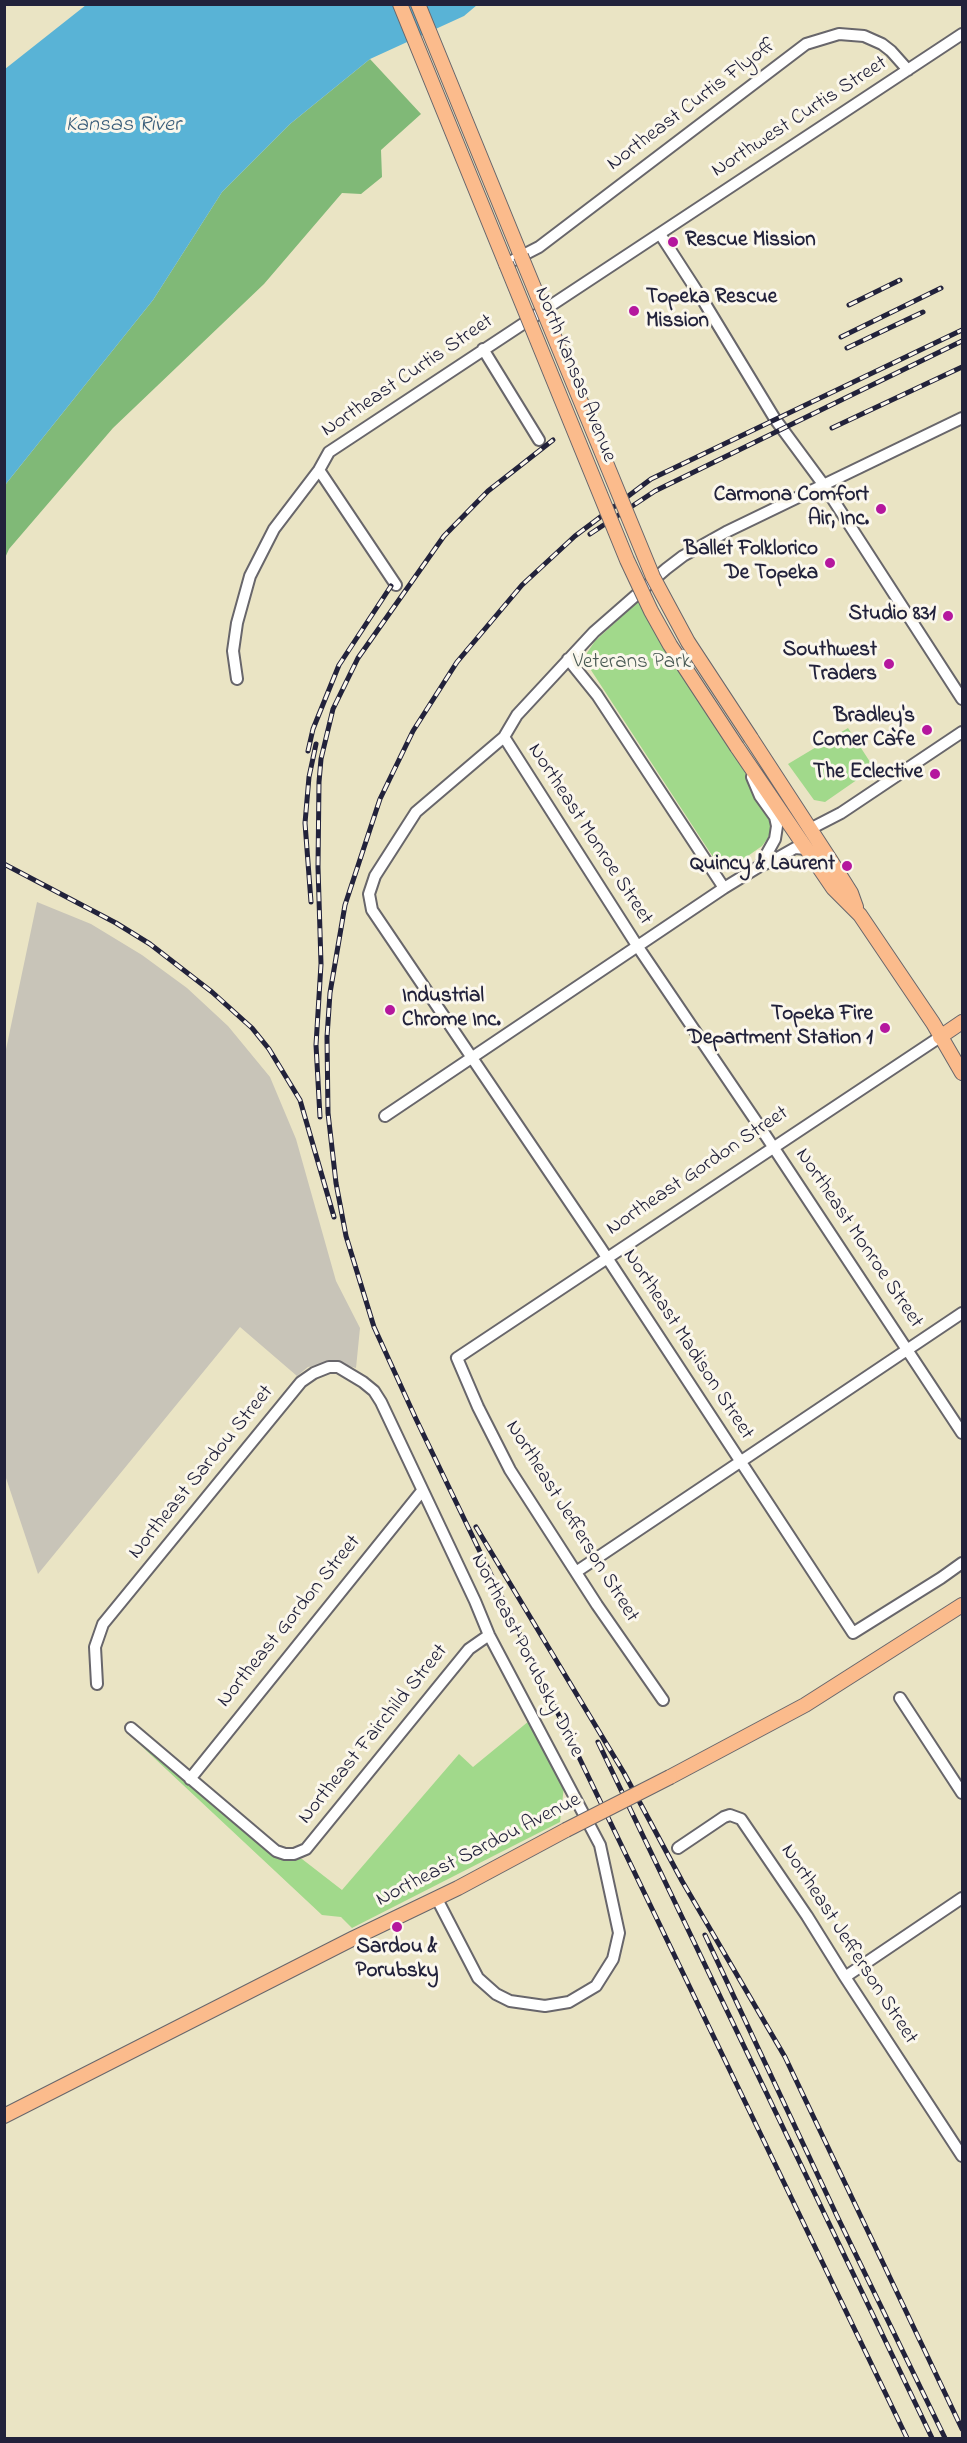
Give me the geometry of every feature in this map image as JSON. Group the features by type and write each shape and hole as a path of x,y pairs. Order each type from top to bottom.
{"main road":[{"name":"North Kansas Avenue","path":"400,4 627,560 651,611 675,652 806,849 833,888 860,915"},
{"name":"North Kansas Avenue","path":"418,4 653,577 688,642 851,893 860,915"},
{"path":"860,915 963,1073"},
{"name":"Northeast Gordon Street","path":"940,1037 963,1022"},
{"name":"Northeast Sardou Avenue","path":"4,2116 354,1938 437,1899 670,1777 805,1705 963,1605"}],"street":[{"name":"Northeast Curtis Flyoff","path":"506,264 539,247 806,44 839,34 864,36 882,44 908,70"},
{"name":"Northwest Curtis Street","path":"660,234 963,34"},
{"name":"Northeast Curtis Street","path":"237,679 233,651 237,623 250,576 274,529 319,470 329,452 660,234"},
{"path":"660,234 775,419 823,484 963,699"},
{"path":"483,349 539,440"},
{"path":"504,737 517,715 568,659 628,600 683,556 823,484 963,418"},
{"path":"319,470 396,585"},
{"path":"568,659 597,695 724,888"},
{"path":"810,829 841,813 963,732"},
{"name":"Northeast Madison Street","path":"504,737 416,812 370,885 369,901 372,910 606,1258 853,1633 963,1563"},
{"name":"Northeast Monroe Street","path":"504,737 638,947 963,1433"},
{"path":"740,751 760,796 775,817 777,825 775,839 760,866"},
{"path":"385,1116 724,888 795,848 806,849"},
{"name":"Northeast Gordon Street","path":"457,1358 940,1037"},
{"path":"576,1572 963,1313"},
{"name":"Northeast Jefferson Street","path":"457,1358 502,1456 576,1572 663,1700"},
{"name":"Northeast Sardou Street","path":"97,1684 96,1647 104,1624 301,1382 314,1373 329,1367 338,1367 363,1383"},
{"name":"Northeast Porubsky Drive","path":"363,1383 374,1391 381,1402 489,1635 600,1845 619,1933 614,1959 596,1986 569,2002 545,2006 510,2001 496,1994 478,1978 437,1899"},
{"name":"Northeast Gordon Street","path":"190,1779 422,1491"},
{"name":"Northeast Fairchild Street","path":"190,1779 276,1851 288,1855 306,1850 469,1649 489,1635"},
{"path":"900,1698 963,1792"},
{"path":"131,1728 190,1779"},
{"name":"Northeast Jefferson Street","path":"678,1848 724,1817 730,1815 741,1819 963,2156"},
{"path":"845,1977 963,1898"}],"shaded area":[{"path":"37,902 91,924 142,955 187,988 228,1026 270,1077 296,1139 336,1281 360,1328 356,1368 333,1362 308,1367 297,1376 240,1327 38,1574 5,1475 5,1054"}],"green space":[{"path":"370,59 421,114 381,150 382,177 361,194 342,193 264,284 113,428 9,549 5,558 5,485 153,300 222,192 290,124"},
{"name":"Veterans Park","path":"640,600 683,675 746,774 753,793 772,825 768,838 762,846 735,865 724,864 713,857 587,664 587,653 595,641"},
{"path":"848,728 874,768 825,802 814,800 788,764"},
{"path":"529,1721 564,1786 560,1822 352,1928 341,1917 322,1915 136,1741 276,1854 287,1858 302,1859 342,1890 459,1754 473,1767"}],"water":[{"name":"Kansas River","path":"86,5 477,5 464,16 370,59 290,124 222,192 153,300 5,485 5,69"}],"railway":[{"path":"849,305 900,280"},
{"path":"841,337 941,288"},
{"path":"847,348 923,312"},
{"path":"907,2438 416,1419 374,1327 346,1236 336,1183 328,1113 327,1037 330,993 345,905 380,799 413,731 457,662 522,585 575,536 651,479 962,330"},
{"path":"590,534 655,491 962,341"},
{"path":"832,428 962,367"},
{"path":"320,1117 316,1045 321,964 318,867 319,782 321,759 333,709 358,658 444,536 488,491 553,440"},
{"path":"308,751 313,729 339,665 391,586"},
{"path":"311,902 305,823 309,777 316,744"},
{"path":"4,864 116,923 150,944 212,992 252,1028 269,1049 300,1100 334,1217"},
{"path":"476,1527 624,1773 682,1881 785,2057 962,2429"},
{"path":"598,1742 932,2438"},
{"path":"705,1935 837,2216 945,2438"}],"place":[{"name":"Rescue Mission","path":"673,242"},
{"name":"Topeka Rescue Mission","path":"634,311"},
{"name":"Carmona Comfort Air, Inc.","path":"881,509"},
{"name":"Ballet Folklorico De Topeka","path":"830,563"},
{"name":"Studio 831","path":"948,616"},
{"name":"Southwest Traders","path":"889,664"},
{"name":"Bradley's Corner Cafe","path":"927,730"},
{"name":"The Eclective","path":"935,774"},
{"name":"Quincy & Laurent","path":"847,866"},
{"name":"Industrial Chrome Inc.","path":"390,1010"},
{"name":"Topeka Fire Department Station 1","path":"885,1028"},
{"name":"Sardou & Porubsky","path":"397,1927"}]}
